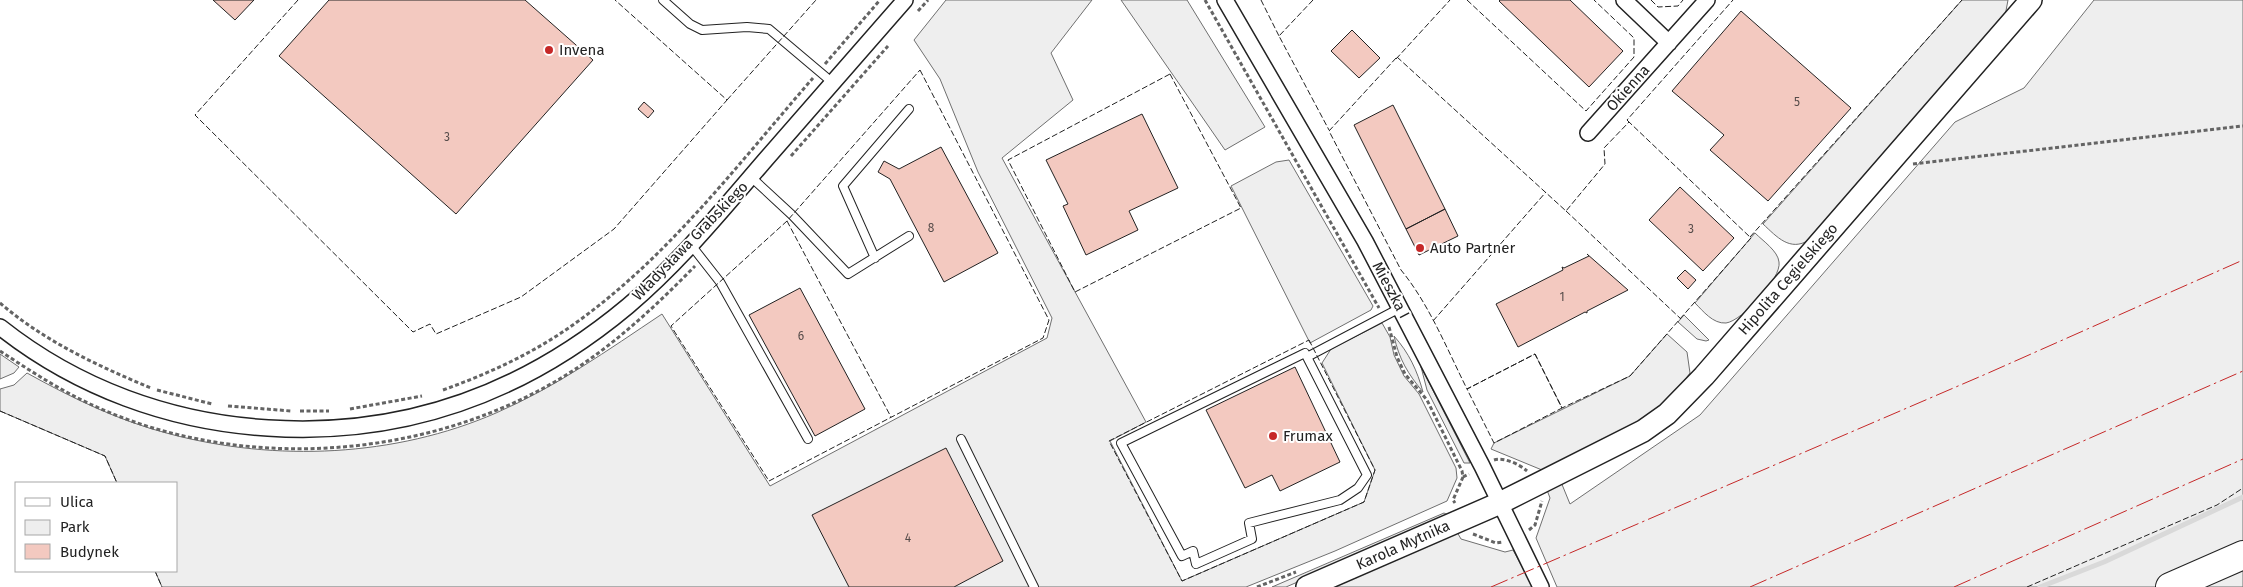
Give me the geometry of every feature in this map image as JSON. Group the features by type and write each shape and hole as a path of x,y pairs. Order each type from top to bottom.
{"highway":[{"path":"2170,587 2243,555"}],"street":[{"name":"Władysława Grabskiego","path":"0,327 34,353 87,383 142,404 203,421 241,427 288,430 332,429 386,423 437,412 478,397 540,368 588,337 629,305 691,245 905,0"},
{"name":"Mieszka I","path":"1225,0 1365,241 1500,503 1541,587"},
{"path":"1624,0 1669,43"},
{"name":"Okienna","path":"1588,133 1707,0"},
{"name":"Hipolita Cegielskiego","path":"1500,503 1643,431 1666,414 1704,376 2030,0"},
{"name":"Karola Mytnika","path":"1307,587 1500,503"}],"lane":[{"path":"663,0 690,24 702,30 747,27 769,29 833,83"},
{"path":"874,258 843,186 909,109"},
{"path":"751,178 792,215 848,274 909,236"},
{"path":"691,245 720,282 808,439"},
{"path":"1307,357 1400,308"},
{"path":"1305,353 1307,357 1367,475 1358,488 1340,500 1249,523 1252,539 1196,564 1193,551 1182,556 1121,443 1305,353"},
{"path":"962,439 1034,587"}],"path":[{"path":"441,391 510,363 576,323 608,298 674,236 880,0"},
{"path":"915,15 928,0"},
{"path":"1205,0 1384,316 1397,357 1406,374 1427,400 1459,463"},
{"path":"788,160 890,44"},
{"path":"1885,167 2243,126"},
{"path":"0,351 30,371 90,404 132,420 169,431 212,441 248,445 299,449 353,446 404,438 450,427 538,391 577,368 621,336 656,306 702,260"},
{"path":"0,303 53,341 104,369 154,390 220,406 293,412 330,411"},
{"path":"348,410 424,396"}],"green space":[{"path":"946,0 1092,0 1051,53 1073,100 1002,158 1146,422 1110,441 1182,581 1364,502 1375,470 1322,363 1331,349 1382,323 1390,337 1394,355 1404,376 1419,394 1456,468 1457,478 1447,501 1335,551 1246,587 162,587 155,572 178,572 178,482 117,482 105,456 0,411 0,389 14,385 27,373 114,416 151,429 210,443 251,449 293,451 335,451 376,446 417,439 457,428 518,403 581,367 662,314 770,486 1047,338 1052,318 978,172 940,79 914,40"},
{"path":"1121,0 1187,0 1265,127 1225,150"},
{"path":"1962,0 2008,0 2005,16 1809,240 1790,244 1779,238 1763,224"},
{"path":"2094,0 2243,0 2243,587 1557,587 1536,538 1550,498 1547,490 1561,482 1570,504 1700,415 1955,122 2024,88"},
{"path":"1289,160 1373,306 1371,310 1310,343 1231,186 1276,162"},
{"path":"1755,233 1776,254 1779,262 1778,269 1768,288 1751,307 1733,320 1721,323 1709,316 1695,303"},
{"path":"1684,315 1709,340 1697,339 1678,322"},
{"path":"1667,334 1687,352 1690,373 1676,390 1642,419 1603,442 1542,470 1491,449 1494,443 1630,376"},
{"path":"1394,336 1412,362 1423,392 1405,366"},
{"path":"0,354 19,367 14,373 0,379"},
{"path":"1421,367 1470,463 1464,463 1427,390"},
{"path":"1444,513 1450,516 1286,587 1272,587"},
{"path":"1457,532 1461,539 1505,552 1513,550 1533,587 1323,587"}],"building":[{"path":"213,0 254,0 235,20"},
{"path":"329,0 525,0 593,60 456,214 279,56"},
{"path":"1500,0 1570,0 1623,51 1589,87"},
{"path":"1741,11 1851,108 1768,201 1710,150 1724,135 1672,91"},
{"path":"1352,30 1380,58 1359,78 1331,51"},
{"path":"644,102 654,111 648,118 638,109"},
{"path":"1393,105 1445,209 1406,229 1354,125"},
{"path":"1142,114 1178,188 1129,211 1138,230 1086,255 1063,206 1068,204 1046,160"},
{"path":"941,147 998,253 944,282 890,179 878,172 884,161 899,169"},
{"path":"1680,187 1734,238 1703,271 1649,220"},
{"path":"1445,209 1458,236 1419,255 1406,229"},
{"path":"1587,254 1628,290 1587,311 1587,313 1585,312 1518,347 1496,304 1563,270 1562,267 1564,268 1589,256"},
{"path":"1685,270 1696,280 1688,289 1677,278"},
{"path":"800,288 865,409 815,436 749,315"},
{"name":"Frumax","path":"1295,367 1340,462 1280,491 1272,475 1245,488 1206,410"},
{"path":"946,448 1003,561 954,587 849,587 812,515"}],"waterway":[{"path":"2040,587 2104,562 2243,497"}],"fence":[{"path":"298,0 195,115 413,332 430,324 436,334 521,297 614,229 727,100 615,0"},
{"path":"727,100 816,0"},
{"path":"1261,0 1279,36"},
{"path":"1313,0 1279,36 1329,130"},
{"path":"1396,59 1450,0"},
{"path":"1467,0 1586,111 1634,57 1634,38 1594,0"},
{"path":"1651,0 1658,7 1678,6 1683,0"},
{"path":"1630,123 1627,120 1733,0"},
{"path":"1750,237 1962,0"},
{"path":"1397,57 1566,211 1605,164 1604,148 1629,122 1751,238 1630,376 1562,408 1535,354 1467,389 1429,312 1401,270 1329,131 1397,57"},
{"path":"920,70 1049,320 1043,338 769,481 671,326 787,221 920,70"},
{"path":"1170,74 1241,208 1075,292 1008,160 1170,74"},
{"path":"1433,321 1546,192"},
{"path":"1566,211 1681,319"},
{"path":"787,221 891,417"},
{"path":"1309,340 1375,470 1364,502 1182,581 1109,441 1309,340"},
{"path":"1535,354 1562,408 1494,443 1467,389 1535,354"},
{"path":"0,411 105,456 117,482"},
{"path":"2027,587 2217,505 2243,488"},
{"path":"155,572 162,587"}],"power":[{"path":"1491,587 1986,374 2243,260"},
{"path":"1750,587 2243,371"},
{"path":"1954,587 2243,459"}],"place":[{"name":"Invena","path":"549,50"},
{"name":"Auto Partner","path":"1420,248"},
{"name":"Frumax","path":"1273,436"}]}
